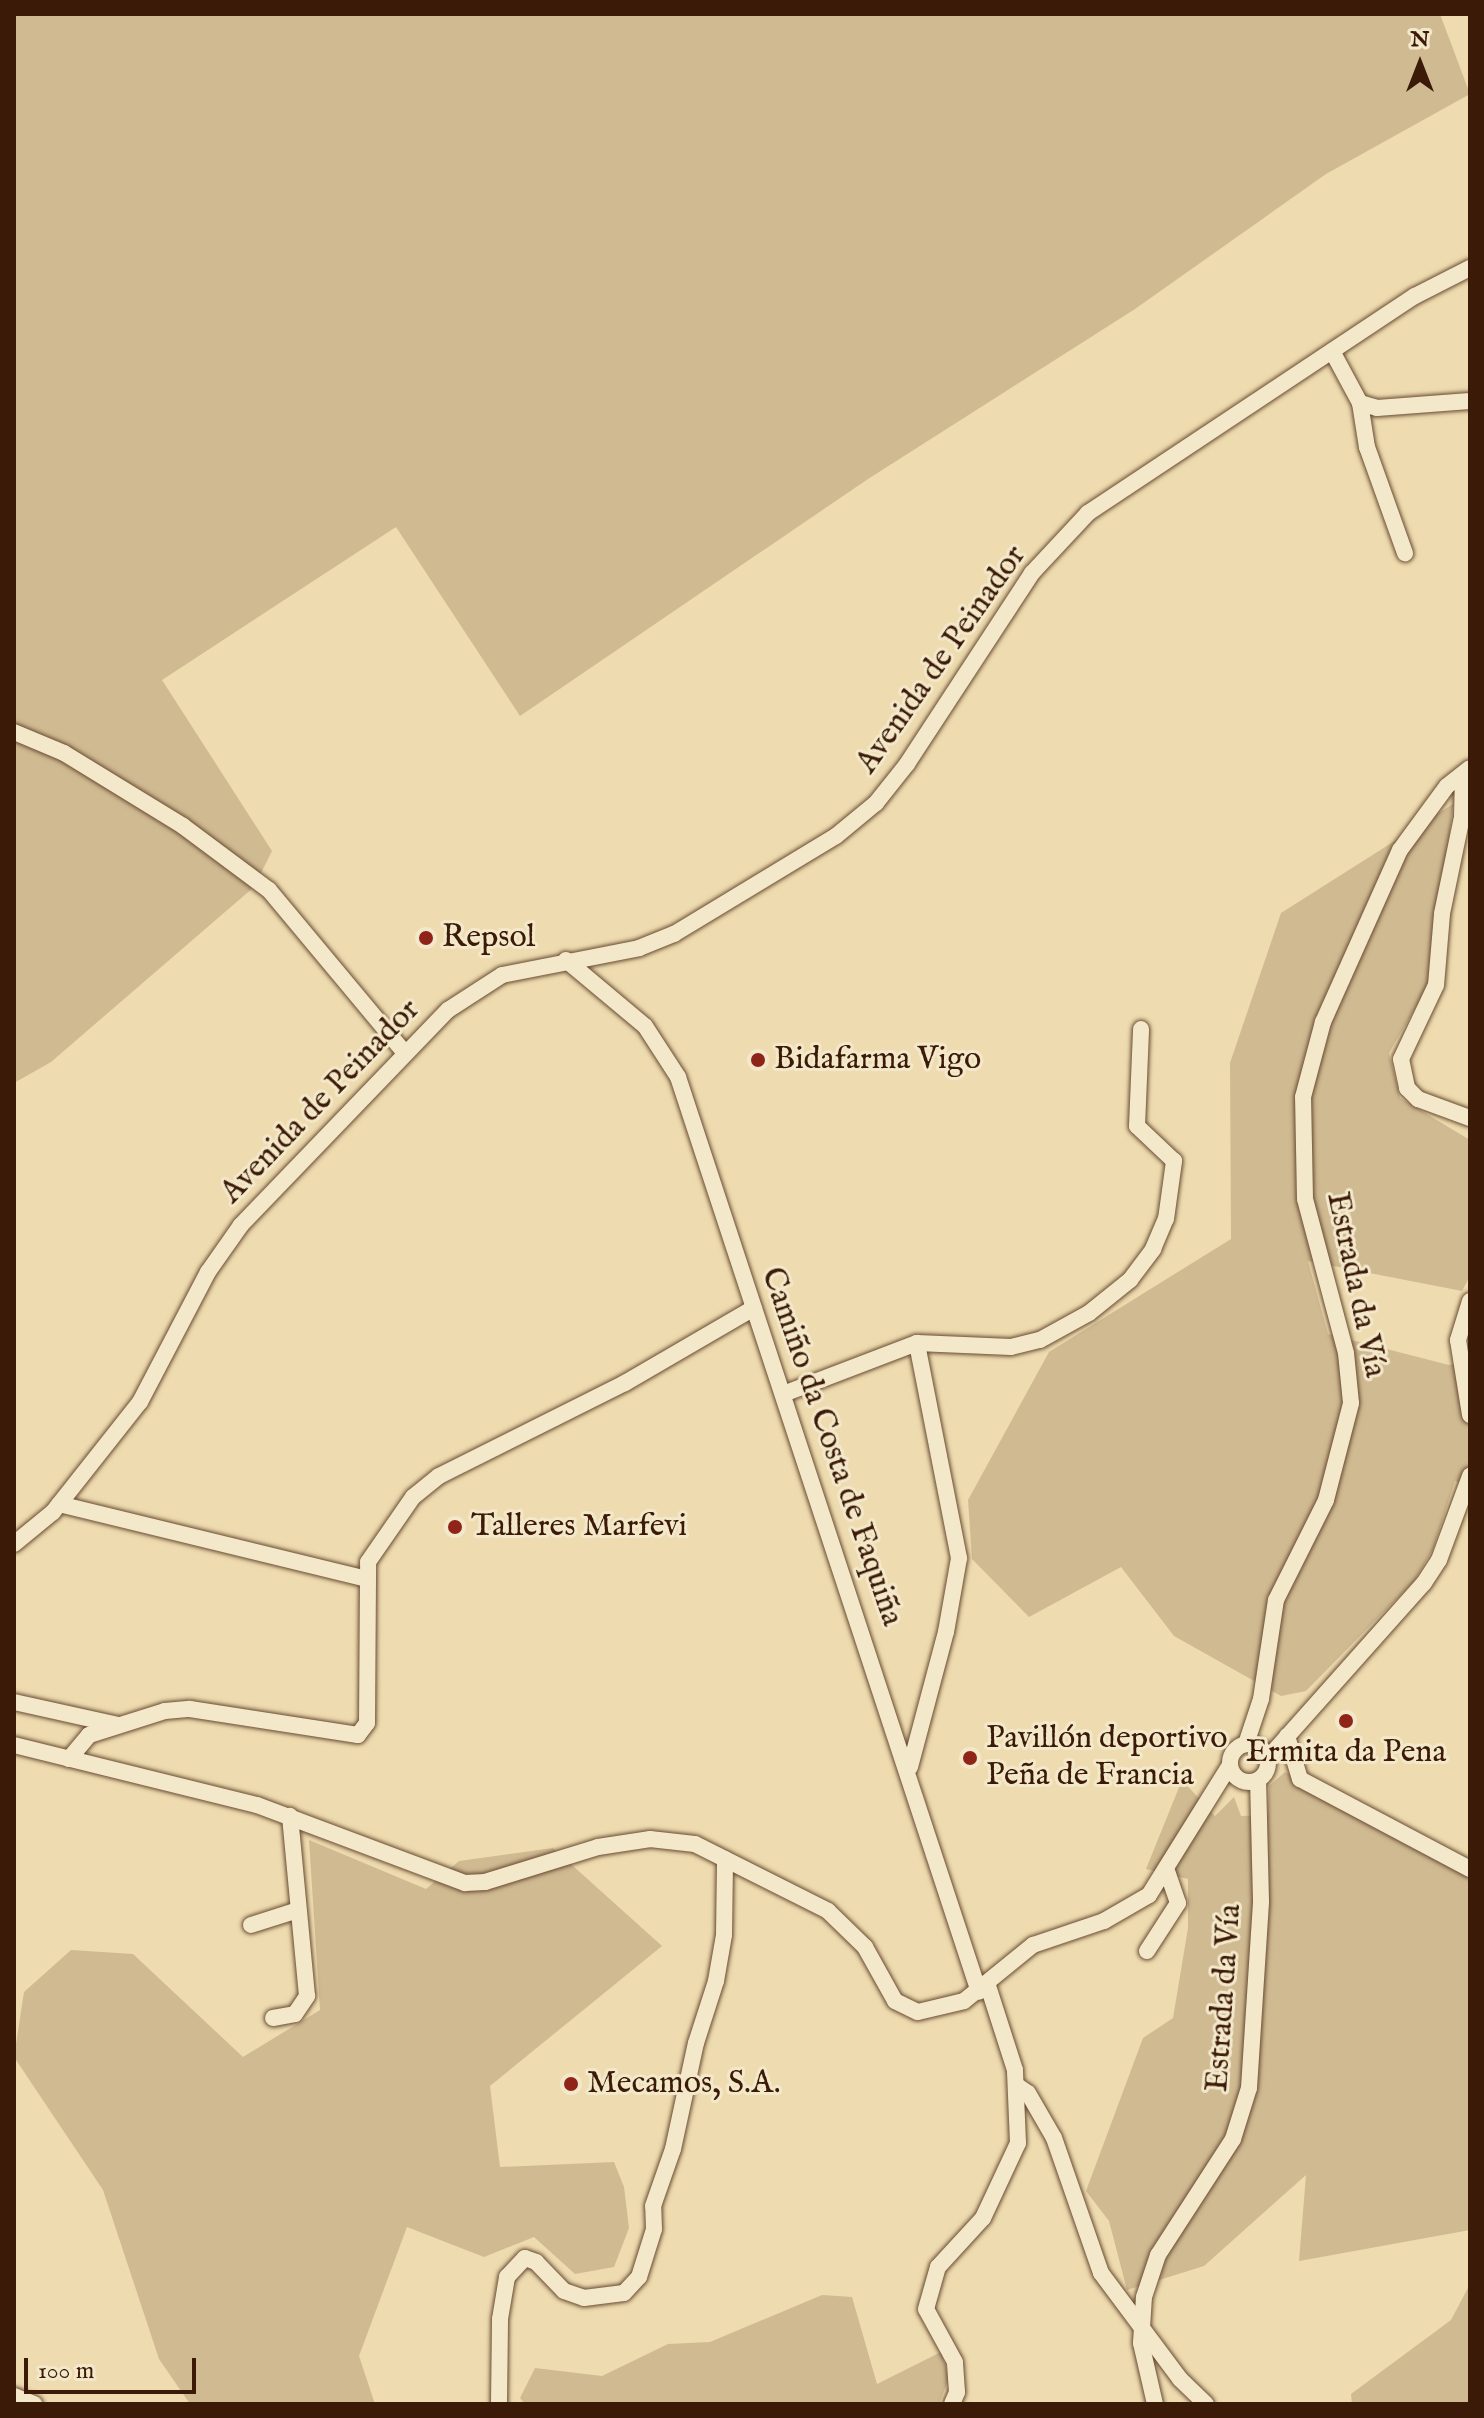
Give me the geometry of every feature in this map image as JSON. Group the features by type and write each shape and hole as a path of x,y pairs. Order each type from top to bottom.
{"street":[{"name":"Avenida de Peinador","path":"14,1544 59,1504 140,1402 208,1272 241,1225 403,1051 448,1010 502,975 639,948 674,934 836,836 876,803 907,764 1032,573 1088,513 1415,296 1470,268"},
{"path":"1332,351 1360,403 1367,447 1405,553"},
{"path":"1360,403 1377,408 1470,401"},
{"path":"14,732 64,753 183,826 269,890 403,1051"},
{"path":"1466,771 1462,817 1442,914 1436,985 1401,1059 1407,1088 1418,1099 1470,1118"},
{"name":"Estrada da Vía","path":"1261,1699 1276,1600 1326,1500 1351,1403 1346,1353 1305,1199 1303,1097 1323,1022 1400,850 1447,786 1466,771"},
{"name":"Camiño da Costa de Faquiña","path":"566,960 645,1026 668,1056 786,1393 1016,2085"},
{"path":"786,1393 917,1343 998,1347 1040,1340 1108,1300 1153,1249 1166,1219 1174,1161 1137,1126 1141,1029"},
{"path":"1470,1301 1458,1340 1470,1415"},
{"path":"69,1759 89,1735 190,1709 358,1735 367,1723 368,1562 413,1497 439,1476 625,1383 754,1308"},
{"path":"910,1769 946,1632 959,1558 917,1343"},
{"path":"1267,1755 1424,1583 1439,1560 1470,1476"},
{"path":"59,1504 367,1579"},
{"path":"1242,1776 1233,1752 1246,1744 1261,1699"},
{"path":"14,1745 290,1816 465,1883 485,1882 598,1847 650,1839 695,1844 828,1911 850,1929 865,1947 883,1987 908,2010 939,2011 983,1989 1033,1945 1127,1910 1149,1895 1214,1794 1242,1776 1266,1773 1261,1699"},
{"path":"14,1702 120,1725"},
{"path":"1287,1736 1300,1779 1470,1869"},
{"path":"1246,1744 1267,1755"},
{"name":"Estrada da Vía","path":"1155,2404 1140,2320 1158,2255 1212,2178 1244,2115 1254,2044 1261,1901 1256,1808 1242,1776"},
{"path":"273,2018 295,2014 307,1996 290,1816"},
{"path":"499,2404 500,2319 507,2277 525,2258 536,2262 564,2291 584,2298 616,2296 639,2277 654,2229 653,2206 680,2123 696,2043 716,1981 724,1935 725,1859"},
{"path":"1147,1951 1178,1903 1167,1871"},
{"path":"251,1925 298,1910"},
{"path":"1016,2085 1028,2093 1054,2138 1101,2273 1140,2320 1180,2379 1206,2404"},
{"path":"952,2404 957,2392 955,2362 926,2309 938,2267 983,2218 1018,2143 1016,2085"},
{"path":"14,2396 34,2404"}],"shaded area":[{"path":"14,14 1440,14 1470,94 1326,174 1135,309 868,479 520,716 396,527 162,680 272,851 254,887 51,1062 14,1083"},
{"path":"1453,804 1432,979 1389,1053 1400,1098 1470,1140 1470,1276 1462,1291 1308,1261 1328,1334 1449,1365 1470,1361 1470,1488 1455,1481 1433,1549 1414,1581 1306,1691 1281,1696 1174,1636 1121,1567 1029,1617 972,1559 968,1500 1049,1352 1231,1239 1230,1063 1281,913"},
{"path":"1285,1772 1470,1870 1470,2230 1299,2261 1306,2175 1204,2266 1127,2290 1109,2221 1086,2191 1143,2038 1173,2018 1188,1928 1188,1879 1146,1869 1182,1780 1215,1816 1234,1797 1241,1816 1268,1815 1269,1786"},
{"path":"309,1840 426,1889 459,1861 553,1848 662,1946 490,2086 500,2167 614,2162 624,2187 629,2228 614,2267 575,2274 534,2237 484,2257 407,2227 359,2356 375,2404 190,2404 159,2359 103,2190 14,2057 24,1992 71,1950 133,1954 243,2057 320,2010"},
{"path":"1470,2284 1470,2404 1352,2404 1351,2394 1451,2320"},
{"path":"822,2295 852,2297 877,2384 941,2352 949,2378 939,2404 525,2404 520,2398 535,2368 602,2376 668,2344 710,2342"}],"place":[{"name":"Repsol","path":"426,938"},
{"name":"Bidafarma Vigo","path":"758,1060"},
{"name":"Talleres Marfevi","path":"455,1527"},
{"name":"Ermita da Pena","path":"1346,1721"},
{"name":"Pavillón deportivo Peña de Francia","path":"970,1758"},
{"name":"Mecamos, S.A.","path":"571,2084"}]}
